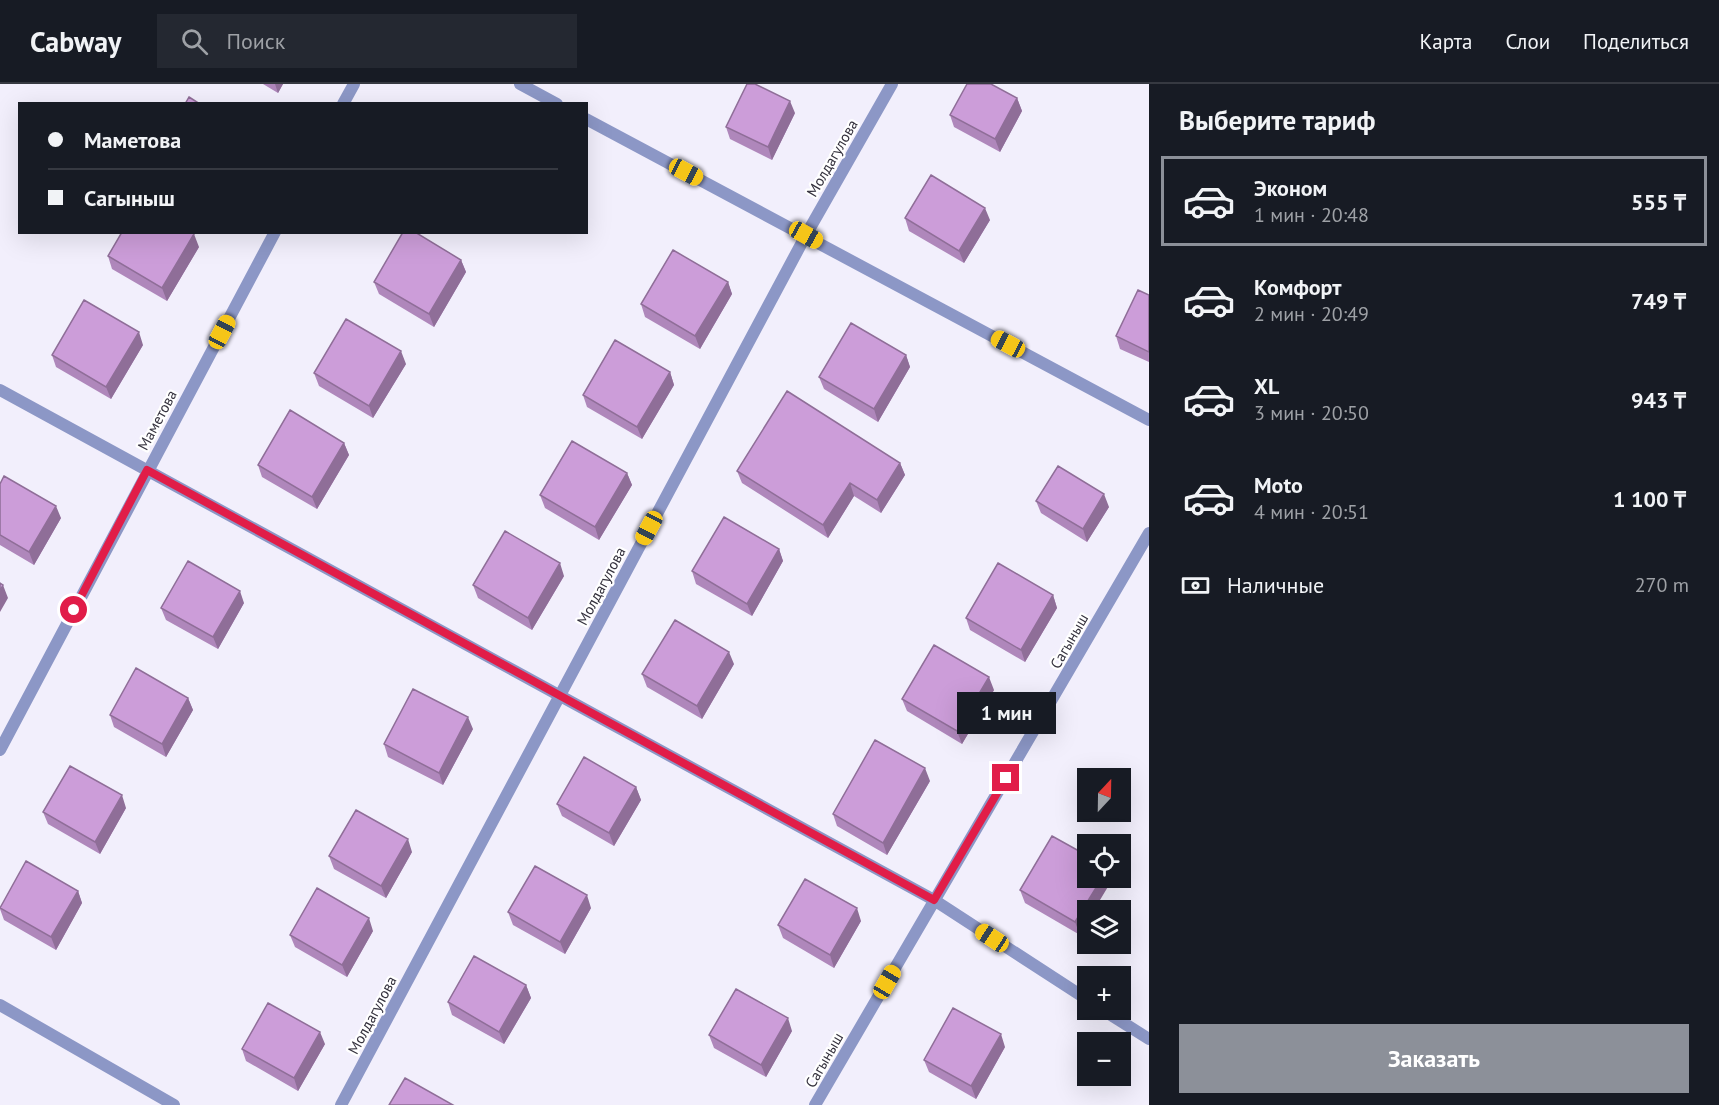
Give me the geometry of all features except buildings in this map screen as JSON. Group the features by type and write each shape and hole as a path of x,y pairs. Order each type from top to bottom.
{"street":[{"path":"345,102 354,84"},
{"path":"520,84 553,102"},
{"name":"Молдагулова","path":"341,1105 806,235 892,84"},
{"path":"588,120 1149,420"},
{"name":"Маметова","path":"0,750 273,234"},
{"path":"0,390 934,900 1077,993"},
{"name":"Сагыныш","path":"815,1105 1149,533"},
{"path":"0,1005 174,1105"},
{"path":"1119,1020 1149,1039"}],"route":[{"path":"74,610 147,470 934,900 1006,778"}]}
